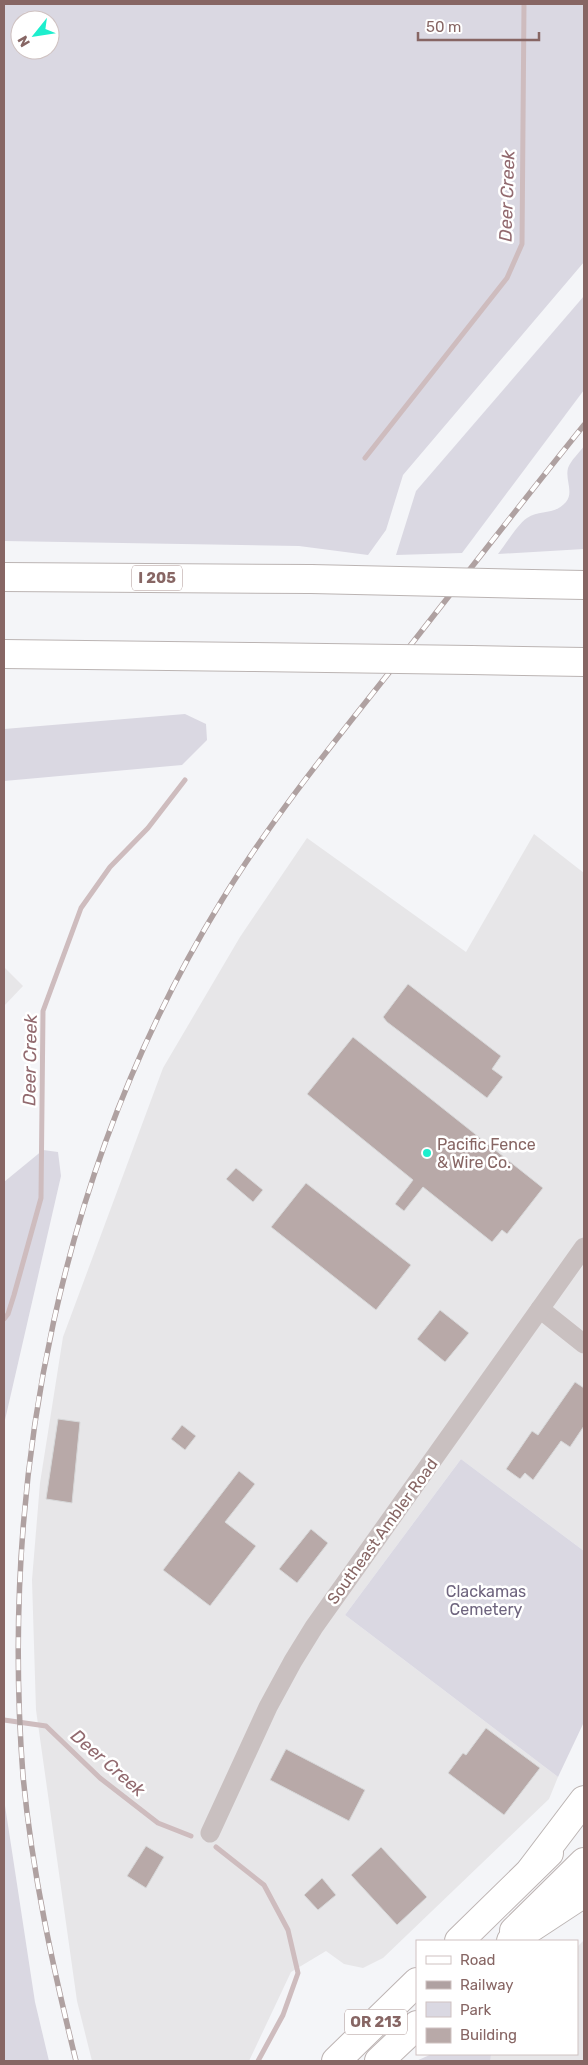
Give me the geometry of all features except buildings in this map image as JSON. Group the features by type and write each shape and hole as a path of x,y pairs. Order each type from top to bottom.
{"main road":[{"name":"I 205","path":"4,577 311,579 584,585"},
{"path":"4,654 584,662"},
{"path":"532,1870 584,1800"},
{"path":"460,1940 584,1817"},
{"path":"505,1940 584,1862"},
{"path":"512,1940 584,1892"},
{"name":"OR 213","path":"336,2061 416,1983"},
{"name":"OR 213","path":"379,2061 416,2026"}],"street":[{"name":"Southeast Ambler Road","path":"210,1833 268,1707 302,1646 338,1592 584,1247"},
{"path":"540,1309 584,1344"}],"shaded area":[{"path":"534,834 584,873 584,1551 461,1459 345,1615 558,1777 549,1799 383,1958 363,1968 344,1964 326,1951 291,1972 249,2061 92,2061 77,2001 36,1710 32,1580 40,1483 63,1337 163,1068 240,937 307,838 466,952"},
{"path":"4,967 23,986 4,1006"},
{"path":"584,1940 584,2061 457,2061 460,2055 578,2055 578,1946"}],"green space":[{"path":"4,4 584,4 584,262 403,475 386,530 368,555 299,546 4,541"},
{"path":"584,296 584,390 462,553 396,555 416,491"},
{"path":"584,446 584,549 498,554 523,521 532,515 557,509 566,502 569,494 568,468"},
{"path":"185,714 206,724 207,740 182,765 4,781 4,729"},
{"path":"43,1150 58,1152 61,1176 5,1420 4,1432 4,1182"},
{"name":"Clackamas Cemetery","path":"461,1459 584,1551 584,1722 558,1777 345,1615"},
{"path":"4,1799 35,2002 49,2061 4,2061"},
{"path":"430,2055 491,2055 490,2061 416,2061"}],"waterway":[{"name":"Deer Creek","path":"365,458 507,278 522,244 524,4"},
{"name":"Deer Creek","path":"4,1319 8,1314 14,1295 41,1198 43,1011 81,908 110,867 148,828 185,780"},
{"name":"Deer Creek","path":"4,1720 46,1726 100,1778 158,1823 191,1836"},
{"name":"Deer Creek","path":"216,1847 264,1885 288,1930 298,1973 283,2015 258,2061"}],"railway":[{"path":"76,2061 51,1955 32,1848 23,1776 18,1662 22,1548 33,1434 54,1322 82,1212 120,1105 166,1000 241,870 260,841 323,756 584,425"}],"place":[{"name":"Pacific Fence & Wire Co.","path":"427,1153"}]}
